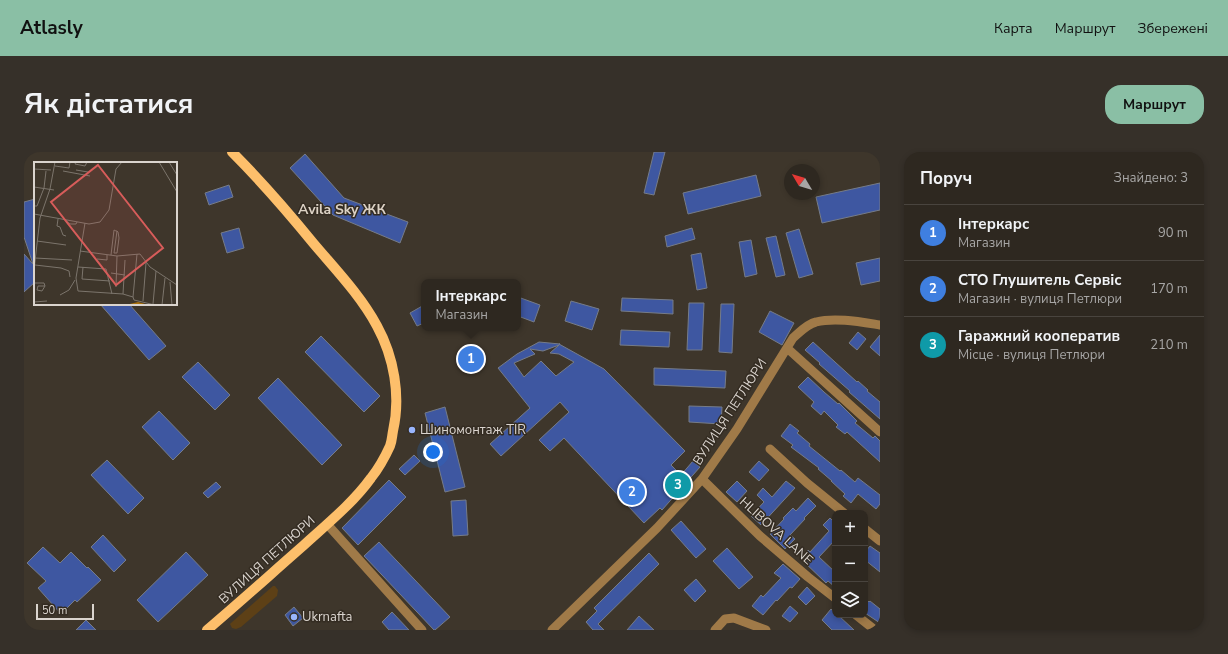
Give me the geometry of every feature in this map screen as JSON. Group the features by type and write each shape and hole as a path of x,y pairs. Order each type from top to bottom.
{"main road":[{"path":"232,152 281,204 367,309 378,327 391,364 395,380 396,420 390,445 372,478 327,524"},
{"name":"ВУЛИЦЯ ПЕТЛЮРИ","path":"207,630 327,524"}],"street":[{"name":"ВУЛИЦЯ ПЕТЛЮРИ","path":"552,630 657,528 702,479 793,338 803,329 816,322 836,320 880,325"},
{"path":"787,348 880,432"},
{"path":"770,449 807,483 840,510"},
{"name":"HLIBOVA LANE","path":"702,479 760,536 832,596"},
{"name":"ВУЛИЦЯ ПЕТЛЮРИ","path":"327,524 422,630"},
{"path":"868,532 880,541"},
{"path":"715,630 725,619 734,618 766,630"},
{"path":"860,618 875,630"}],"shaded area":[{"path":"273,586 275,586 278,590 277,596 241,627 236,629 232,628 230,624"}],"building":[{"path":"654,152 665,152 654,195 644,193"},
{"path":"305,154 344,198 408,222 400,243 333,215 290,168"},
{"path":"756,175 761,196 688,214 683,193"},
{"path":"880,183 880,210 822,223 817,200 820,200 820,196"},
{"path":"229,185 233,197 209,205 205,193"},
{"path":"34,199 34,283 24,292 24,254 33,264 24,237 24,202"},
{"path":"239,228 244,248 227,253 221,233"},
{"path":"692,228 695,239 667,247 665,236"},
{"path":"799,229 813,274 799,278 786,233"},
{"path":"776,236 785,275 776,277 766,238"},
{"path":"751,240 757,274 745,277 739,242"},
{"path":"701,253 707,288 697,290 691,255"},
{"path":"880,258 880,281 861,285 856,263"},
{"path":"521,298 540,305 534,322 521,317"},
{"path":"622,298 673,300 673,314 621,311"},
{"path":"571,301 599,309 592,330 565,321"},
{"path":"689,303 704,303 702,350 687,350"},
{"path":"721,304 734,304 732,353 719,352"},
{"path":"101,305 130,305 166,346 149,360"},
{"path":"421,307 421,324 417,326 410,313"},
{"path":"770,311 794,323 782,345 759,332"},
{"path":"621,330 670,332 669,347 620,345"},
{"path":"858,332 866,339 857,350 849,343"},
{"path":"880,335 880,356 870,347"},
{"path":"321,336 380,396 364,412 305,352"},
{"path":"539,342 560,344 604,369 685,451 671,465 681,475 693,461 700,467 662,510 660,508 644,523 564,438 550,451 539,440 569,412 560,402 501,456 490,444 530,408 498,368 517,354","holes":["559,345 550,353 559,354 574,362 556,376 541,361 524,377 514,363 535,354 530,349 543,351"]},
{"path":"813,342 880,402 880,419 805,350"},
{"path":"198,362 230,395 215,410 182,377"},
{"path":"654,368 726,371 725,388 654,385"},
{"path":"808,377 838,404 839,403 857,421 855,423 873,438 875,436 880,441 880,462 847,432 845,434 836,427 838,425 824,411 821,415 811,406 814,402 798,387"},
{"path":"278,378 342,445 322,465 258,398"},
{"path":"689,406 722,407 721,424 689,422"},
{"path":"445,407 465,487 445,492 425,413"},
{"path":"159,411 190,443 173,460 142,427"},
{"path":"790,424 799,431 797,433 810,444 809,446 840,471 841,470 855,482 858,478 880,495 880,504 876,509 858,494 851,503 843,496 845,494 818,469 819,468 791,447 793,445 781,436"},
{"path":"414,455 420,461 405,475 399,469"},
{"path":"107,460 144,498 128,514 91,475"},
{"path":"759,461 769,470 759,481 749,472"},
{"path":"389,480 406,497 358,545 342,528"},
{"path":"737,481 747,491 737,502 726,492"},
{"path":"786,481 795,488 761,525 751,516 764,502 757,495 763,488 772,497"},
{"path":"216,482 221,487 208,498 203,493"},
{"path":"808,498 816,506 790,535 795,539 785,549 770,534 793,508 796,511"},
{"path":"466,500 468,535 453,536 451,501"},
{"path":"830,518 832,520 832,543 819,557 832,569 832,584 828,581 826,583 800,558 808,550 810,552 829,531 823,525"},
{"path":"681,521 706,549 696,558 671,530"},
{"path":"103,535 126,560 114,572 91,547"},
{"path":"379,542 450,617 435,630 364,556"},
{"path":"870,546 880,553 880,572 868,562 868,548"},
{"path":"43,547 60,563 71,552 101,580 77,602 75,600 61,614 38,588 46,581 27,563"},
{"path":"727,548 753,577 739,589 713,561"},
{"path":"186,552 208,575 158,622 137,600"},
{"path":"649,553 659,564 598,624 604,630 593,630 586,622 597,611 594,608"},
{"path":"783,564 800,579 792,588 790,587 777,601 776,600 763,615 752,606 761,595 763,597 781,578 774,573"},
{"path":"696,579 706,591 695,602 684,590"},
{"path":"807,587 815,596 806,605 798,597"},
{"path":"868,601 880,609 880,623 868,615"},
{"path":"790,606 798,613 790,622 782,616"},
{"path":"294,607 303,618 293,626 285,615"},
{"path":"831,609 832,618 841,618 854,630 832,630 822,620"},
{"path":"392,612 409,630 389,630 382,622"},
{"path":"639,616 654,630 627,630"},
{"path":"86,620 96,630 76,630"}],"place":[{"name":"Інтеркарс","path":"471,359"},
{"name":"Шиномонтаж TIR","path":"412,430"},
{"name":"Гаражний кооператив","path":"678,485"},
{"name":"СТО Глушитель Сервіс","path":"632,492"},
{"name":"Ukrnafta","path":"294,617"}],"district":[{"name":"Avila Sky ЖК","path":"342,209"}]}
